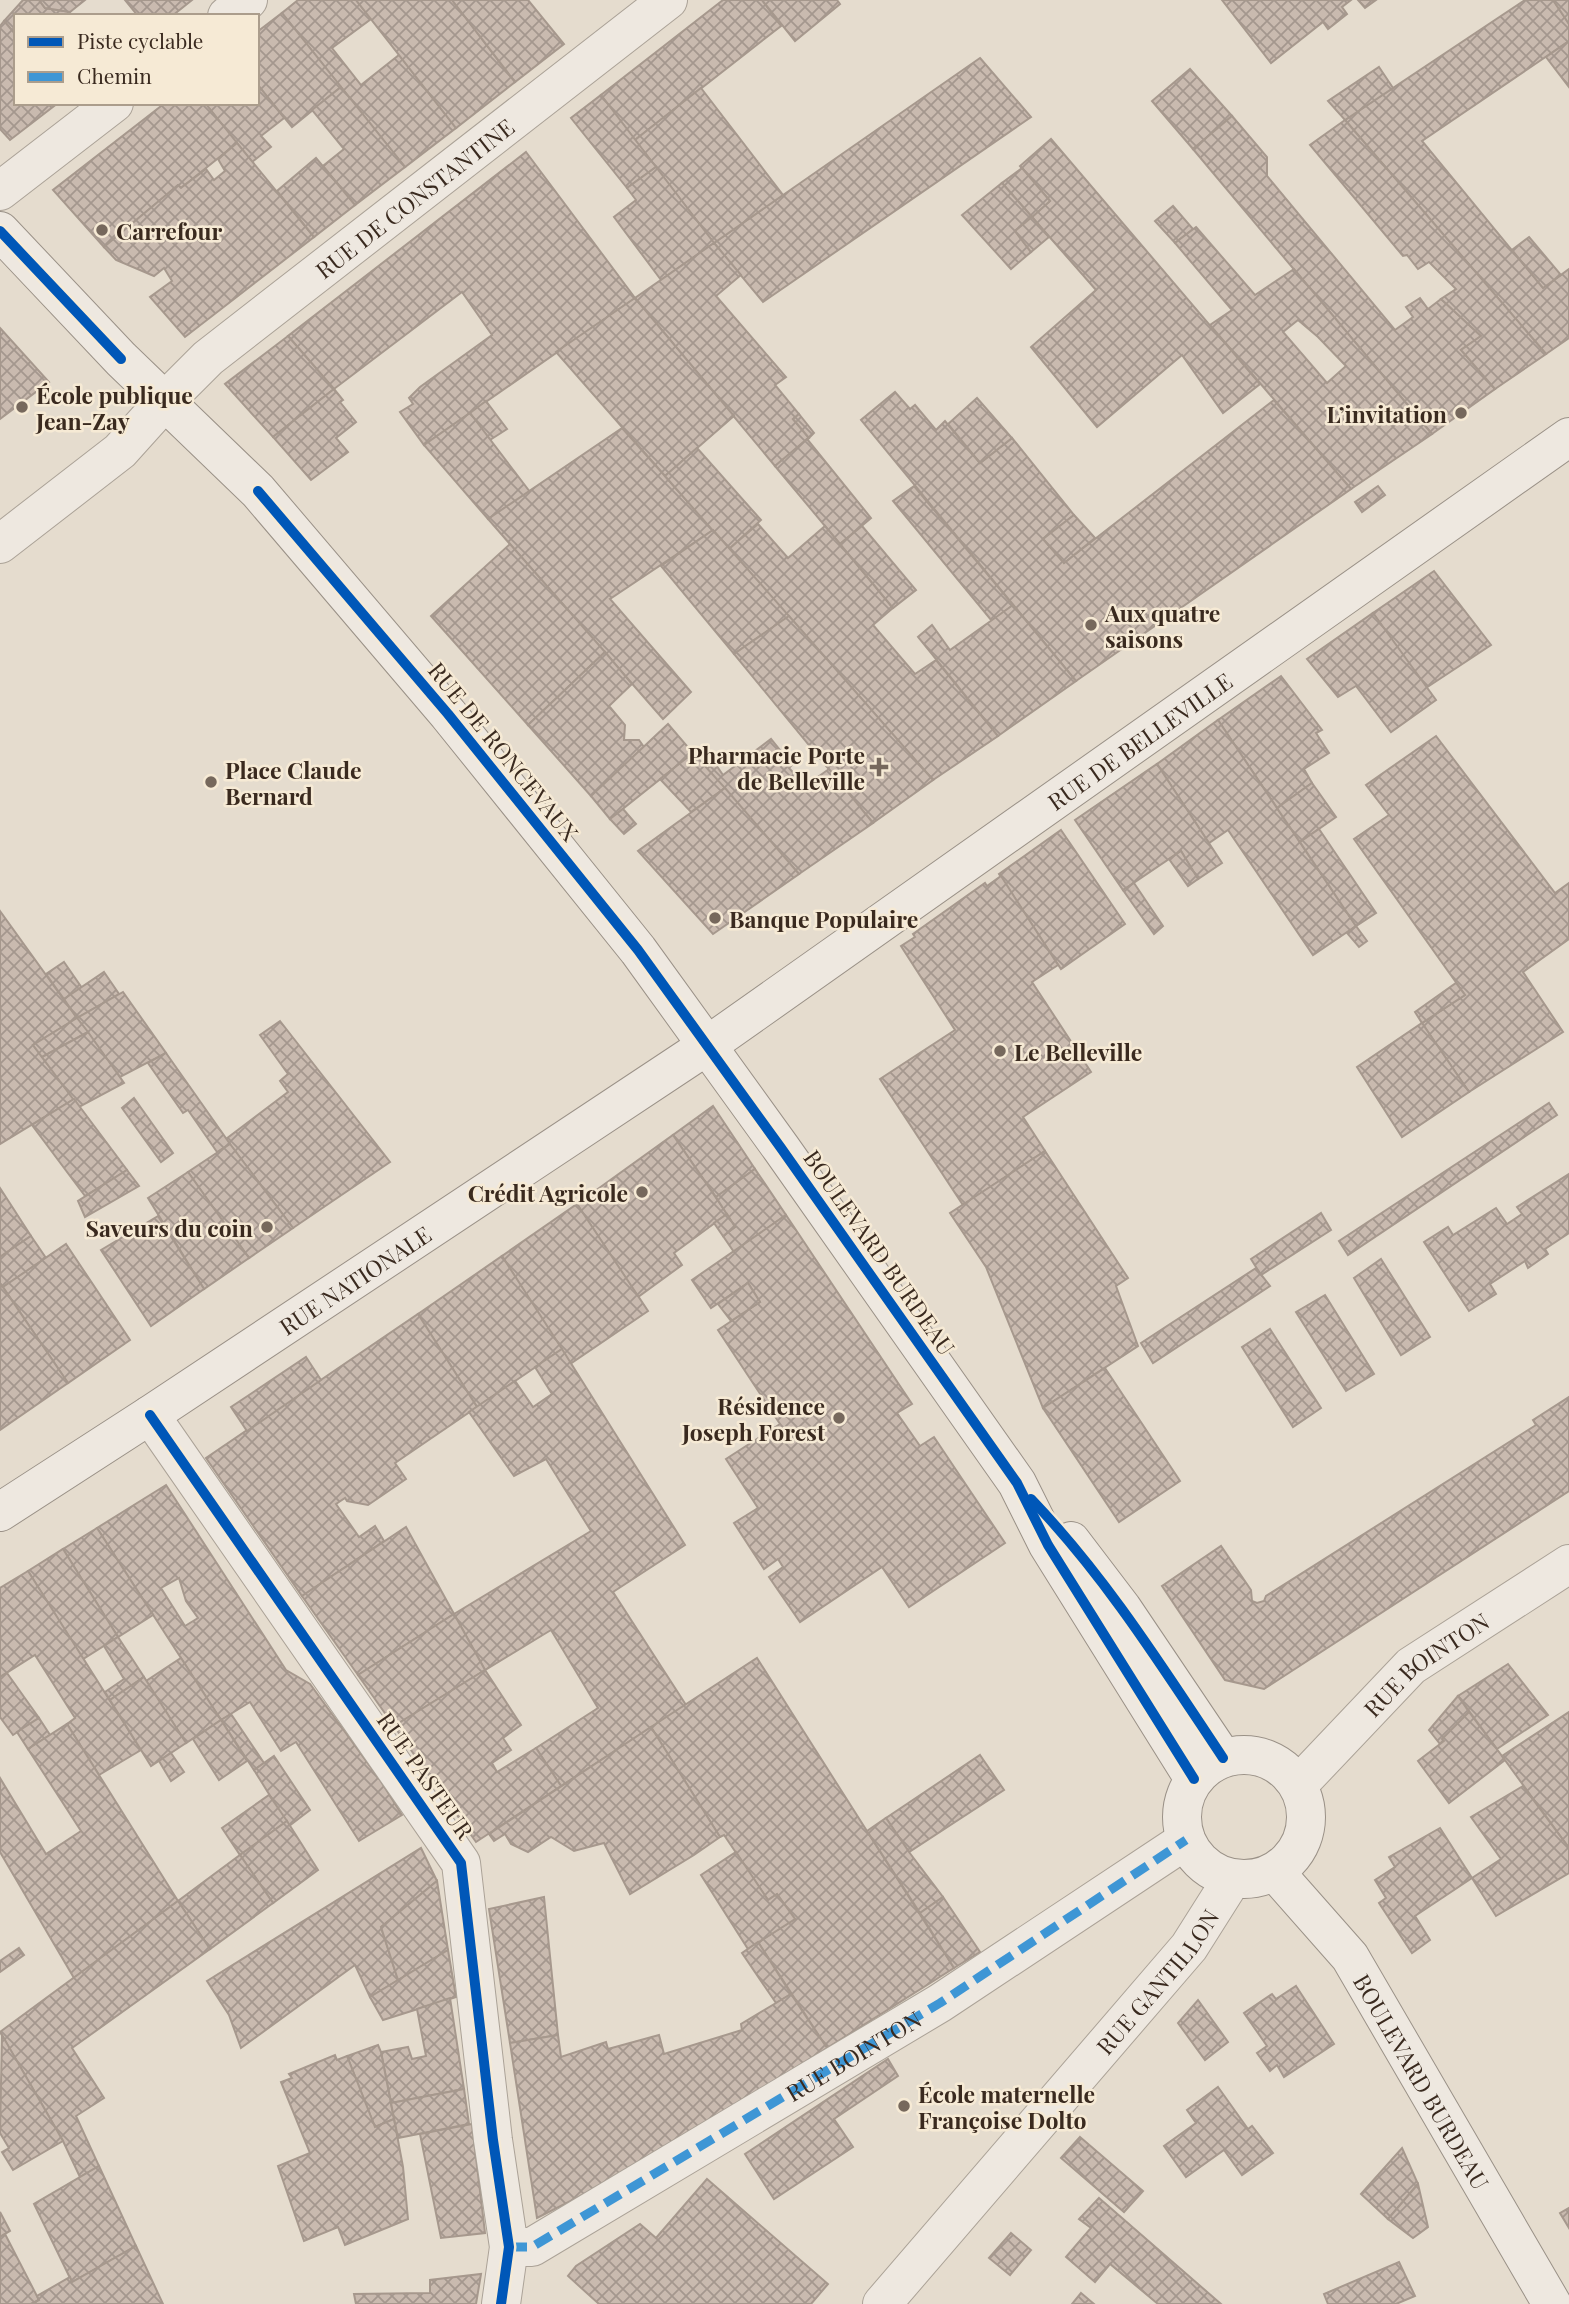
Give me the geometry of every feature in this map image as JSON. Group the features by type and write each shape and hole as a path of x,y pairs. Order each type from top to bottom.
{"main road":[{"path":"230,14 247,0"},
{"name":"RUE DE CONSTANTINE","path":"0,544 120,451 208,358 668,0"},
{"path":"0,191 111,105"},
{"name":"RUE DE RONCEVAUX","path":"0,231 121,359 258,491 449,714 638,950 708,1045"},
{"name":"RUE DE BELLEVILLE","path":"708,1045 1569,437"},
{"name":"RUE NATIONALE","path":"0,1511 150,1415 708,1045"},
{"name":"BOULEVARD BURDEAU","path":"708,1045 1017,1483 1068,1537 1122,1608 1209,1768"},
{"name":"RUE PASTEUR","path":"150,1415 461,1863 509,2247 501,2304"},
{"name":"RUE BOINTON","path":"1298,1785 1411,1665 1569,1563"},
{"path":"1244,1754 1265,1758 1284,1769 1298,1785 1306,1803 1307,1823 1301,1843 1291,1860 1275,1872 1254,1879 1233,1879 1213,1872 1197,1858 1186,1840 1181,1819 1184,1798 1209,1768 1244,1754"},
{"name":"RUE BOINTON","path":"509,2247 532,2247 940,2003 1186,1840"},
{"name":"BOULEVARD BURDEAU","path":"1275,1872 1350,1957 1552,2304"},
{"name":"RUE GANTILLON","path":"882,2304 1189,1947 1233,1879"}],"building":[{"path":"23,0 39,0 45,8 70,12 14,14 14,33 4,21"},
{"path":"39,0 85,0 70,12 45,8"},
{"path":"125,0 192,0 174,14 136,14"},
{"path":"298,0 356,0 371,19 332,48 361,85 399,55 456,128 405,167 282,13"},
{"path":"356,0 452,0 515,82 456,128"},
{"path":"452,0 528,0 564,44 515,82"},
{"path":"723,0 762,0 781,26 635,140 601,95"},
{"path":"762,0 837,0 840,4 795,41"},
{"path":"1222,0 1351,0 1342,7 1347,14 1328,29 1323,22 1271,63"},
{"path":"1358,0 1376,0 1365,8"},
{"path":"1525,0 1553,0 1569,24 1569,41 1422,141 1543,288 1569,269 1569,338 1546,354 1345,120"},
{"path":"1553,0 1569,0 1569,24"},
{"path":"282,13 341,87 292,127 259,86 259,30"},
{"path":"4,21 14,33 14,105 55,105 10,140 0,129 0,26"},
{"path":"1569,41 1569,87 1546,57"},
{"path":"980,58 1031,117 763,302 714,243"},
{"path":"1379,67 1393,88 1345,120 1328,101"},
{"path":"1190,69 1232,116 1193,149 1152,101"},
{"path":"259,87 284,118 261,136 271,147 252,162 207,105 259,105"},
{"path":"341,87 405,167 355,205 323,166 344,149 312,110"},
{"path":"701,88 783,195 714,243 635,140"},
{"path":"601,95 656,167 627,188 571,118"},
{"path":"162,105 207,105 237,143 181,188 178,185 104,247 53,190"},
{"path":"1232,116 1267,157 1267,176 1395,330 1413,317 1406,307 1420,298 1428,309 1441,299 1481,336 1461,350 1495,389 1432,434 1193,149"},
{"path":"1345,120 1546,354 1495,389 1461,350 1481,336 1441,299 1456,289 1429,262 1418,269 1407,255 1403,256 1310,145"},
{"path":"1051,139 1260,384 1223,413 1182,355 1097,427 1031,347 1096,290 1032,217 1050,201 1020,166"},
{"path":"237,143 314,237 185,337 150,297 172,281 164,268 154,276 116,260 104,247 178,185 181,188 206,169 214,180 225,171 218,159"},
{"path":"526,152 635,298 424,445 400,412 413,404 409,398 420,387 492,335 462,292 334,389 288,336"},
{"path":"316,158 355,205 314,237 277,191"},
{"path":"656,167 714,243 661,280 614,217 636,200 627,188"},
{"path":"1022,168 1050,201 1032,217 1002,183"},
{"path":"1002,183 1032,217 1015,231 1031,252 1011,269 962,215"},
{"path":"1173,206 1193,229 1175,243 1155,221"},
{"path":"1032,217 1049,237 1031,252 1015,231"},
{"path":"1196,227 1255,295 1294,269 1432,434 1351,489 1210,325 1232,310 1175,243","holes":["1298,320 1346,366 1327,383 1283,332"]},
{"path":"1529,237 1561,275 1543,288 1512,250"},
{"path":"714,243 741,275 716,296 786,377 775,385 799,414 793,419 809,438 775,466 635,298"},
{"path":"635,298 734,416 665,476 556,352"},
{"path":"0,328 49,382 0,419"},
{"path":"288,336 334,389 273,437 225,384"},
{"path":"334,389 343,400 340,402 356,422 336,438 348,452 311,480 273,437"},
{"path":"895,392 910,409 915,405 936,430 945,421 980,463 1012,438 1074,515 1043,539 1064,563 1274,400 1351,489 1076,681 861,420"},
{"path":"977,398 1012,438 980,463 948,424"},
{"path":"486,401 507,429 490,440 470,413"},
{"path":"470,413 530,492 488,519 424,445"},
{"path":"799,414 814,433 809,438 793,419"},
{"path":"622,428 713,530 610,599 691,692 663,719 488,519"},
{"path":"807,439 871,518 840,544 775,466"},
{"path":"697,448 761,520 729,549 665,476"},
{"path":"914,486 1013,605 992,621 893,501"},
{"path":"1378,486 1385,495 1362,512 1355,502"},
{"path":"1074,515 1095,538 1064,563 1043,539"},
{"path":"758,524 788,558 825,526 893,608 873,625 915,674 936,660 998,736 933,780 729,549"},
{"path":"862,526 916,590 893,608 840,544"},
{"path":"713,530 789,616 734,654 661,566"},
{"path":"510,544 605,652 528,725 431,616"},
{"path":"1434,571 1491,645 1426,688 1373,613"},
{"path":"1013,605 1076,681 998,736 918,637 932,625 950,650"},
{"path":"1373,613 1436,700 1391,732 1356,686 1338,697 1307,659"},
{"path":"789,616 933,780 873,823 734,654"},
{"path":"605,652 632,684 609,706 625,725 624,740 639,740 644,747 591,796 528,725"},
{"path":"1281,676 1322,730 1316,733 1329,753 1304,769 1312,783 1277,808 1218,720"},
{"path":"1218,720 1356,926 1313,955 1228,830 1209,843 1157,764"},
{"path":"668,724 693,753 610,819 591,796"},
{"path":"1436,736 1555,893 1569,883 1569,939 1523,972 1563,1032 1469,1092 1422,1023 1465,995 1354,839 1389,815 1366,785"},
{"path":"771,739 792,765 789,768 805,786 829,769 873,823 799,874 707,769 714,762 723,775"},
{"path":"693,753 725,788 691,812 660,779"},
{"path":"1157,764 1222,863 1198,879 1181,851 1123,890 1075,820"},
{"path":"1312,783 1336,817 1300,842 1277,808"},
{"path":"725,788 799,874 713,934 638,851"},
{"path":"623,809 636,824 624,834 610,819"},
{"path":"1319,829 1376,913 1356,926 1300,842"},
{"path":"1061,830 1125,924 1061,969 999,874"},
{"path":"1181,851 1198,879 1188,886 1169,859"},
{"name":"Le Belleville","path":"1001,876 1058,965 1032,982 1091,1072 1023,1117 1045,1151 963,1205 880,1079 955,1030 901,946 915,937 913,934 985,883 987,886"},
{"path":"1134,883 1163,926 1154,934 1123,890"},
{"path":"0,911 77,1018 33,1045 74,1099 0,1144"},
{"path":"1356,926 1367,941 1359,947 1347,933"},
{"path":"64,962 82,988 64,999 46,974"},
{"path":"104,972 119,994 77,1018 64,999"},
{"path":"1456,983 1465,995 1422,1023 1415,1012"},
{"path":"123,992 166,1053 120,1077 77,1018"},
{"path":"77,1018 88,1032 42,1057 33,1045"},
{"path":"280,1021 390,1162 293,1228 226,1139 288,1092 280,1081 288,1074 260,1035"},
{"path":"1422,1023 1469,1092 1402,1137 1357,1067"},
{"path":"88,1032 124,1083 79,1107 42,1057"},
{"path":"166,1053 230,1144 217,1152 188,1110 183,1113 148,1063"},
{"path":"134,1098 173,1153 161,1162 122,1108"},
{"path":"74,1099 127,1170 85,1196 32,1125"},
{"path":"1549,1103 1557,1115 1348,1255 1339,1241"},
{"path":"713,1106 755,1169 716,1197 673,1135"},
{"path":"673,1135 727,1214 674,1253 682,1265 638,1297 577,1204"},
{"path":"230,1144 293,1228 249,1258 188,1172"},
{"path":"1045,1151 1128,1278 1116,1286 1138,1346 1043,1408 986,1267 950,1213"},
{"path":"755,1169 786,1215 734,1252 723,1236 735,1227 716,1197"},
{"path":"127,1170 139,1186 85,1217 78,1201"},
{"path":"188,1172 249,1258 204,1289 148,1198"},
{"path":"1569,1174 1569,1233 1545,1249 1548,1254 1528,1268 1525,1261 1490,1284 1496,1294 1469,1311 1424,1242 1448,1227 1453,1235 1496,1208 1507,1224 1522,1214 1517,1207"},
{"path":"0,1188 31,1236 0,1257"},
{"path":"577,1204 648,1311 570,1364 502,1256"},
{"path":"1321,1213 1331,1230 1261,1275 1251,1259"},
{"path":"727,1214 735,1227 723,1236 714,1223"},
{"name":"Résidence Joseph Forest","path":"786,1215 912,1404 897,1413 920,1446 934,1437 1005,1543 909,1607 882,1567 800,1622 769,1577 783,1567 778,1559 764,1569 734,1523 758,1508 726,1459 780,1424 718,1330 760,1302 748,1283 711,1308 692,1280"},
{"path":"158,1216 204,1289 151,1326 101,1250"},
{"path":"31,1236 46,1258 3,1287 0,1283 0,1257"},
{"path":"66,1244 130,1340 68,1383 3,1287"},
{"path":"502,1256 562,1349 477,1407 418,1314"},
{"path":"1381,1259 1430,1337 1401,1355 1354,1278"},
{"path":"1256,1268 1270,1286 1153,1363 1141,1343"},
{"path":"0,1283 68,1383 0,1430"},
{"path":"748,1283 760,1302 731,1321 718,1304"},
{"path":"1325,1295 1374,1374 1346,1391 1296,1312"},
{"path":"418,1314 477,1407 395,1463 406,1479 368,1505 347,1501 345,1498 336,1504 359,1537 375,1526 384,1541 302,1596 206,1458"},
{"path":"1270,1329 1321,1408 1293,1427 1242,1347"},
{"path":"562,1349 685,1545 613,1592 686,1705 561,1786 536,1748 598,1708 551,1630 485,1670 454,1614 591,1531 546,1459 514,1476 469,1412 515,1381 533,1407 552,1394 535,1367"},
{"path":"306,1357 321,1380 247,1431 231,1407"},
{"path":"1105,1368 1180,1481 1119,1522 1043,1408"},
{"path":"1569,1397 1569,1491 1264,1689 1225,1680 1162,1586 1221,1546 1251,1590 1252,1601 1264,1601 1266,1596 1536,1425 1533,1420"},
{"path":"166,1485 286,1670 310,1684 380,1780 402,1815 359,1841 296,1742 281,1751 250,1702 221,1720 97,1528","holes":["179,1578 186,1601 198,1618 185,1626 161,1588"]},
{"path":"406,1527 454,1614 358,1675 302,1596"},
{"path":"97,1528 153,1615 118,1637 63,1549"},
{"path":"63,1549 118,1637 83,1659 28,1571"},
{"path":"28,1571 141,1750 99,1775 67,1724 75,1718 35,1655 0,1677 0,1588"},
{"path":"454,1614 485,1670 394,1726 358,1675"},
{"path":"118,1637 144,1677 110,1700 105,1692 124,1679 104,1646"},
{"path":"181,1658 221,1720 186,1743 146,1681"},
{"path":"757,1658 954,1968 827,2048 758,1942 795,1919 777,1894 768,1900 724,1835 720,1837 651,1727"},
{"path":"1508,1664 1548,1715 1497,1749 1458,1696"},
{"path":"485,1670 521,1725 503,1738 511,1750 492,1763 497,1772 536,1748 561,1786 476,1842 394,1726"},
{"path":"7,1673 39,1718 13,1735 0,1717 0,1677"},
{"path":"144,1677 186,1743 151,1766 110,1700"},
{"path":"1458,1696 1469,1712 1440,1744 1429,1730"},
{"path":"1469,1712 1505,1760 1449,1803 1418,1761 1444,1741 1442,1739"},
{"path":"1569,1712 1569,1848 1502,1756"},
{"path":"231,1714 264,1763 254,1770 221,1720"},
{"path":"39,1718 50,1735 28,1749 17,1732"},
{"path":"221,1720 247,1761 219,1780 193,1739"},
{"path":"67,1724 178,1901 74,1978 0,1852 0,1778 46,1854 81,1831 28,1749"},
{"path":"651,1727 720,1837 694,1855 630,1894 604,1843 574,1851 551,1837 528,1852 511,1844 505,1834 494,1841 489,1834"},
{"path":"171,1753 184,1772 171,1781 159,1761"},
{"path":"980,1755 1004,1790 909,1852 886,1818"},
{"path":"274,1756 310,1810 289,1826 254,1770"},
{"path":"1523,1786 1569,1848 1569,1873 1496,1916 1472,1878 1501,1859 1471,1817"},
{"path":"269,1795 287,1821 240,1855 222,1828"},
{"path":"886,1818 943,1897 920,1913 867,1831"},
{"path":"287,1821 318,1870 273,1903 240,1855"},
{"path":"1440,1828 1472,1878 1415,1916 1430,1940 1412,1953 1379,1903 1386,1898 1375,1880 1395,1867 1389,1857"},
{"path":"421,1848 437,1881 381,1927 398,1980 370,1997 355,1965 241,2048 229,2015 207,1981"},
{"path":"736,1852 768,1900 777,1894 795,1919 748,1949 701,1875"},
{"path":"240,1855 273,1903 210,1949 178,1901"},
{"path":"437,1881 448,1950 398,1980 381,1927"},
{"path":"544,1897 558,2035 510,2043 489,1909"},
{"path":"943,1897 980,1952 954,1968 920,1913"},
{"path":"178,1901 210,1949 72,2048 104,2098 76,2116 99,2166 80,2177 63,2141 0,2032"},
{"path":"758,1942 791,1994 776,2003 742,1953"},
{"path":"19,1948 24,1955 0,1972 0,1961"},
{"path":"448,1950 456,1997 383,2020 370,1997"},
{"path":"1296,1986 1334,2044 1284,2077 1277,2065 1270,2071 1257,2053 1267,2046 1244,2013 1272,1994 1276,1999"},
{"path":"791,1994 827,2048 638,2167 537,2218 510,2043 558,2035 561,2057 606,2042 608,2049 659,2035 664,2054 742,2030 741,2024"},
{"path":"450,1998 464,2089 391,2103 381,2052 408,2047 412,2059 426,2056 417,2009"},
{"path":"1198,2000 1228,2042 1205,2060 1178,2023"},
{"path":"2,2035 63,2141 13,2170 2,2152 9,2148 0,2133"},
{"path":"378,2045 394,2119 375,2127 347,2056"},
{"path":"335,2055 337,2060 347,2056 375,2127 394,2119 403,2167 408,2219 345,2245 338,2227 304,2241 278,2166 310,2153 281,2082 292,2078 289,2074"},
{"path":"888,2059 898,2076 834,2119 853,2147 774,2199 745,2154"},
{"path":"1218,2087 1248,2129 1252,2126 1273,2153 1242,2175 1224,2150 1186,2177 1164,2146 1196,2123 1187,2110"},
{"path":"464,2089 469,2124 398,2138 391,2103"},
{"path":"472,2124 485,2233 441,2238 420,2134"},
{"path":"1080,2137 1143,2191 1124,2212 1061,2158"},
{"path":"1402,2148 1418,2184 1388,2219 1361,2194"},
{"path":"99,2166 136,2246 72,2282 34,2204"},
{"path":"707,2179 828,2284 811,2304 599,2304 568,2276 576,2266 640,2224 656,2238"},
{"path":"1418,2184 1428,2227 1413,2238 1388,2219"},
{"path":"1099,2198 1221,2304 1158,2304 1110,2264 1095,2282 1066,2257 1091,2228 1079,2219"},
{"path":"1569,2208 1569,2228 1560,2213"},
{"path":"0,2212 10,2231 0,2237"},
{"path":"1011,2233 1031,2250 1010,2275 989,2258"},
{"path":"5,2234 39,2300 31,2304 0,2304 0,2237"},
{"path":"136,2246 163,2304 31,2304 39,2300 37,2296 70,2277 72,2282"},
{"path":"1399,2262 1415,2296 1396,2304 1328,2304 1324,2294"},
{"path":"481,2274 476,2304 356,2304 354,2294 430,2293 430,2280"},
{"path":"1081,2293 1094,2304 1072,2304"}],"marked path":[{"path":"509,2247 532,2247 940,2003 1186,1840"}],"cycle path":[{"path":"0,231 121,359"},
{"path":"258,491 448,714 638,950 1017,1483 1048,1545 1194,1779"},
{"path":"150,1415 461,1863 493,2140 509,2247 501,2304"},
{"path":"1031,1499 1109,1591 1223,1758"}],"place":[{"name":"Carrefour","path":"102,230"},
{"name":"École publique Jean-Zay","path":"22,407"},
{"name":"L’invitation","path":"1461,413"},
{"name":"Aux quatre saisons","path":"1091,625"},
{"name":"Pharmacie Porte de Belleville","path":"879,767"},
{"name":"Place Claude Bernard","path":"211,782"},
{"name":"Banque Populaire","path":"715,918"},
{"name":"Le Belleville","path":"1000,1051"},
{"name":"Crédit Agricole","path":"642,1192"},
{"name":"Saveurs du coin","path":"267,1227"},
{"name":"Résidence Joseph Forest","path":"839,1418"},
{"name":"École maternelle Françoise Dolto","path":"904,2106"}]}
